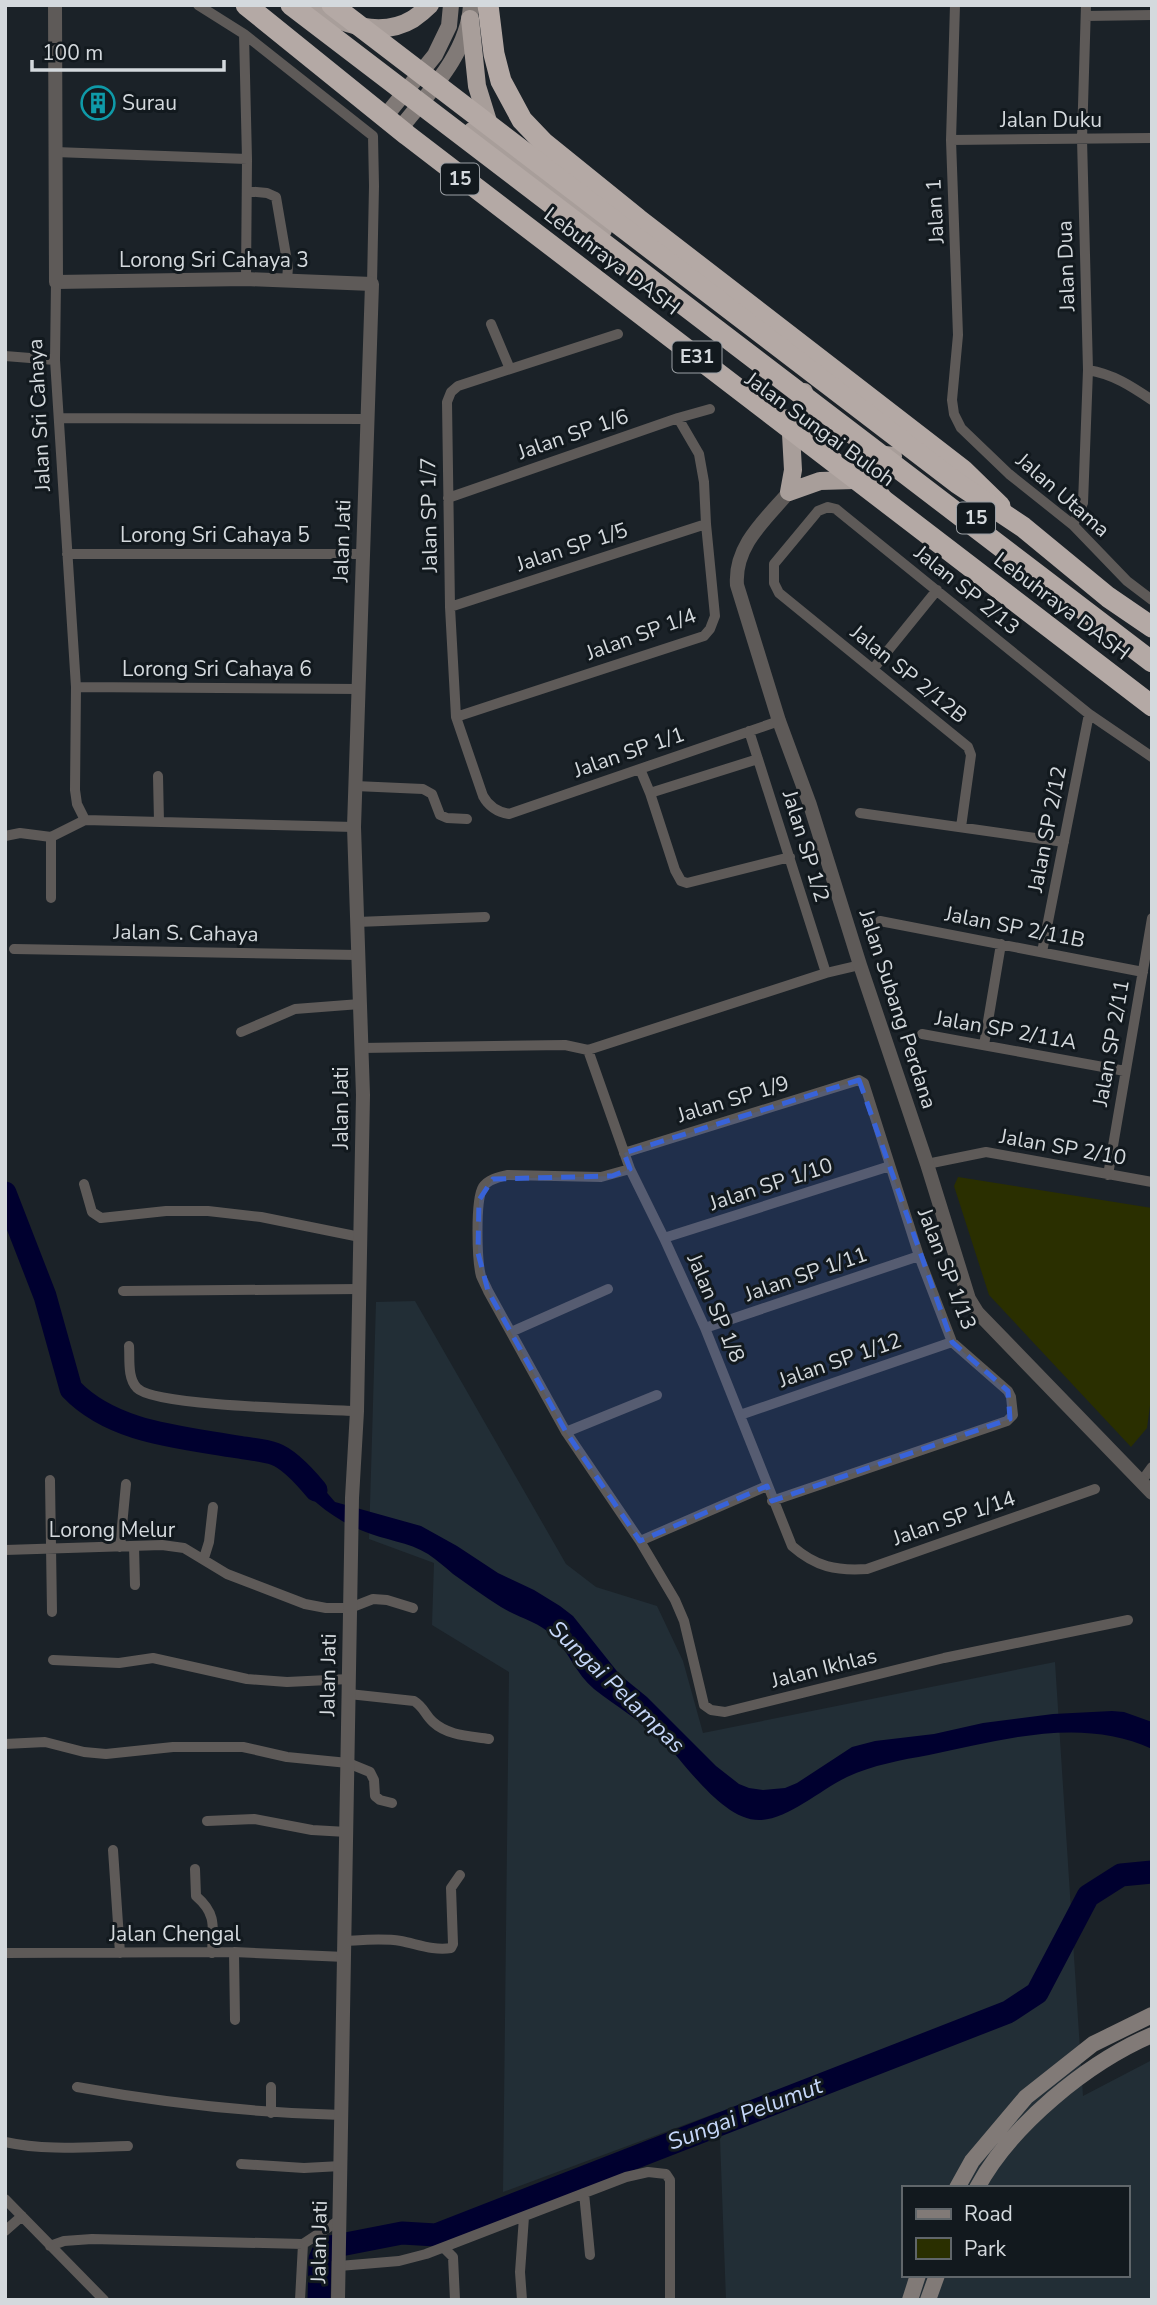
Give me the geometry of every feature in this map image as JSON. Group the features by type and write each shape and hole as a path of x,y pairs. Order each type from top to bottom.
{"highway":[{"name":"Jalan Sungai Buloh","path":"231,5 259,22 384,118 701,371 854,481 1152,707"},
{"name":"Lebuhraya DASH","path":"246,5 407,135 1152,707"},
{"name":"Jalan Sungai Buloh","path":"293,5 510,159 1152,654"},
{"name":"Lebuhraya DASH","path":"293,5 1152,663"},
{"path":"301,5 352,26 375,27 397,25 411,20 430,5"},
{"path":"332,5 957,484 1023,527"},
{"path":"488,5 494,54 501,81 522,120 544,143 963,470 1023,527 1108,597 1152,627"},
{"path":"470,12 477,86 496,142 510,159"},
{"path":"765,416 799,420 808,412 810,406 800,383"},
{"path":"791,435 793,470 789,492 820,481 854,481"},
{"path":"896,456 885,455 875,463 869,473 870,483 904,519"},
{"path":"1070,643 1152,721"}],"main road":[{"path":"384,118 445,39 451,5"},
{"path":"399,130 426,97 463,43 470,12"},
{"path":"958,2186 972,2161 1027,2097 1093,2044 1152,2015"},
{"path":"978,2186 986,2172 1035,2112 1098,2065 1131,2044 1152,2035"},
{"path":"910,2300 917,2277"},
{"path":"928,2300 936,2277"}],"street":[{"name":"Jalan Sri Cahaya","path":"55,5 55,360 76,687 75,790 76,804 85,820"},
{"name":"Jalan Jati","path":"198,5 244,34 373,136 372,284 354,827 363,1095 357,1411 351,1535 338,2300"},
{"name":"Jalan 1","path":"954,414 952,400 958,335 951,140 955,5"},
{"path":"1086,11 1152,15"},
{"name":"Jalan Dua","path":"1073,525 1083,503 1088,370 1082,139 1086,11"},
{"path":"244,34 246,279"},
{"name":"Jalan Duku","path":"951,140 1152,138"},
{"path":"55,152 247,159"},
{"path":"247,191 276,197 288,267 287,280"},
{"name":"Lorong Sri Cahaya 3","path":"56,282 246,279 372,284"},
{"path":"491,324 510,369"},
{"name":"Jalan SP 1/7","path":"492,807 483,796 456,717 450,607 447,402 451,392 458,386 618,334"},
{"path":"5,356 55,360"},
{"path":"1088,370 1119,379 1152,400"},
{"name":"Jalan SP 1/6","path":"448,498 710,409"},
{"name":"Jalan Utama","path":"954,414 961,428 1009,474 1073,525 1127,581 1152,600"},
{"path":"59,418 368,419"},
{"name":"Jalan SP 1/4","path":"456,717 704,636 710,629 715,616 704,482 699,454 678,418"},
{"name":"Jalan Subang Perdana","path":"789,492 748,541 740,555 737,585 969,1299 977,1312 1147,1488"},
{"name":"Jalan SP 2/13","path":"773,572 774,564 818,511 828,507 836,509 1089,713 1152,757"},
{"name":"Jalan SP 1/5","path":"450,607 706,524"},
{"name":"Lorong Sri Cahaya 5","path":"67,554 363,554"},
{"name":"Jalan SP 2/12B","path":"773,572 779,593 970,751 961,827"},
{"path":"873,669 937,590"},
{"name":"Lorong Sri Cahaya 6","path":"76,687 358,689"},
{"name":"Jalan SP 2/12","path":"1042,952 1089,713"},
{"name":"Jalan SP 1/1","path":"492,807 509,814 779,721"},
{"name":"Jalan SP 1/2","path":"749,731 826,974"},
{"path":"650,793 758,758"},
{"path":"639,769 681,881 687,883 790,857"},
{"path":"158,776 159,822"},
{"path":"355,786 423,789 432,794 440,815 467,819"},
{"path":"860,813 1063,842"},
{"path":"5,836 20,834 51,837 85,820 354,827"},
{"path":"51,837 51,898"},
{"path":"357,922 485,917"},
{"name":"Jalan SP 2/11","path":"1108,1175 1152,918"},
{"name":"Jalan SP 2/11B","path":"880,921 1143,972"},
{"path":"984,1045 1001,944"},
{"name":"Jalan S. Cahaya","path":"14,949 358,955"},
{"path":"361,1048 565,1045 588,1050 860,965"},
{"path":"241,1032 295,1009 360,1004"},
{"name":"Jalan SP 2/11A","path":"922,1034 1125,1071"},
{"name":"Jalan SP 1/8","path":"588,1050 630,1169 705,1328 792,1546 805,1558 824,1567"},
{"name":"Jalan SP 1/9","path":"624,1153 853,1081"},
{"name":"Jalan SP 1/13","path":"772,1501 1010,1419 1013,1407 1008,1391 952,1342 919,1255 864,1083 853,1081"},
{"name":"Jalan SP 2/10","path":"927,1164 986,1152 1152,1182"},
{"name":"Jalan SP 1/10","path":"664,1238 890,1166"},
{"name":"Jalan Ikhlas","path":"630,1169 601,1177 507,1175 493,1179 483,1187 479,1200 478,1252 481,1275 566,1432 640,1541 675,1600 684,1621 704,1706 724,1712 944,1658 1128,1620"},
{"path":"85,1184 92,1212 101,1218 166,1211 208,1211 261,1217 360,1237"},
{"name":"Jalan SP 1/11","path":"705,1328 919,1255"},
{"path":"122,1291 359,1289"},
{"path":"511,1332 608,1289"},
{"name":"Jalan SP 1/12","path":"740,1415 952,1342"},
{"path":"129,1346 131,1378 137,1388 151,1396 230,1405 357,1411"},
{"path":"566,1432 657,1395"},
{"path":"1147,1488 1152,1467"},
{"path":"50,1480 52,1612"},
{"path":"120,1547 126,1484"},
{"path":"640,1541 767,1486"},
{"name":"Jalan SP 1/14","path":"824,1567 867,1569 1095,1489"},
{"path":"204,1559 213,1507"},
{"name":"Lorong Melur","path":"5,1550 162,1545 184,1548 227,1574 305,1604 326,1608 350,1608 373,1599 396,1601 413,1608"},
{"path":"134,1546 135,1585"},
{"path":"53,1660 119,1663 153,1658 247,1679 349,1686 414,1701 422,1706 432,1722 447,1731 489,1739"},
{"path":"5,1744 45,1742 106,1755 173,1747 243,1747 287,1758 348,1763 370,1772 374,1780 375,1796 392,1803"},
{"path":"207,1821 254,1819 312,1830 346,1832"},
{"path":"113,1850 120,1954"},
{"path":"195,1869 195,1892 210,1910 213,1920 212,1953"},
{"path":"345,1941 387,1940 451,1948 451,1888 460,1875"},
{"path":"234,1952 235,2020"},
{"name":"Jalan Chengal","path":"5,1953 234,1952 345,1957"},
{"path":"77,2087 141,2098 271,2113 342,2115"},
{"path":"271,2087 271,2113"},
{"path":"5,2141 23,2146 63,2148 128,2146"},
{"path":"242,2164 304,2168 341,2166"},
{"path":"339,2263 399,2261 444,2248 626,2177 648,2172 666,2174 670,2180 670,2300"},
{"path":"584,2193 590,2255"},
{"path":"5,2199 104,2300"},
{"path":"5,2231 22,2216"},
{"path":"522,2300 520,2272 524,2217"},
{"path":"50,2246 64,2241 92,2238 303,2244 341,2219"},
{"path":"300,2300 303,2244"},
{"path":"444,2248 453,2257 455,2300"}],"highlighted area":[{"path":"859,1080 952,1342 1008,1391 1010,1419 772,1501 767,1486 640,1541 566,1432 488,1291 478,1253 479,1200 493,1179 612,1176 630,1169 624,1153"}],"shaded area":[{"path":"415,1301 566,1564 596,1587 657,1606 683,1661 703,1733 1055,1662 1083,2096 1152,2060 1152,2300 726,2300 719,2112 503,2192 509,1672 432,1625 434,1563 369,1539 376,1302"}],"green space":[{"path":"958,1177 1152,1208 1152,1391 1147,1428 1131,1447 989,1295 954,1186"}],"water":[{"path":"303,1465 335,1502 421,1526 498,1573 560,1606 573,1616 620,1675 647,1697 716,1766 739,1784 749,1788 785,1788 852,1747 875,1741 1053,1714 1124,1712 1152,1722 1152,1749 1125,1739 1097,1734 1069,1732 1013,1738 877,1766 837,1782 783,1814 762,1820 748,1818 720,1802 662,1740 594,1689 547,1630 501,1607 421,1550 363,1531 332,1514 304,1492 288,1474"}],"waterway":[{"name":"Sungai Pelampas","path":"5,1193 45,1296 71,1389 88,1404 127,1424 171,1436 280,1456 316,1490"},
{"name":"Sungai Pelumut","path":"319,2300 320,2259 325,2248 402,2233 436,2235 1008,2012 1037,1993 1088,1896 1121,1875 1152,1872"}],"place":[{"name":"Surau","path":"98,103"}]}
